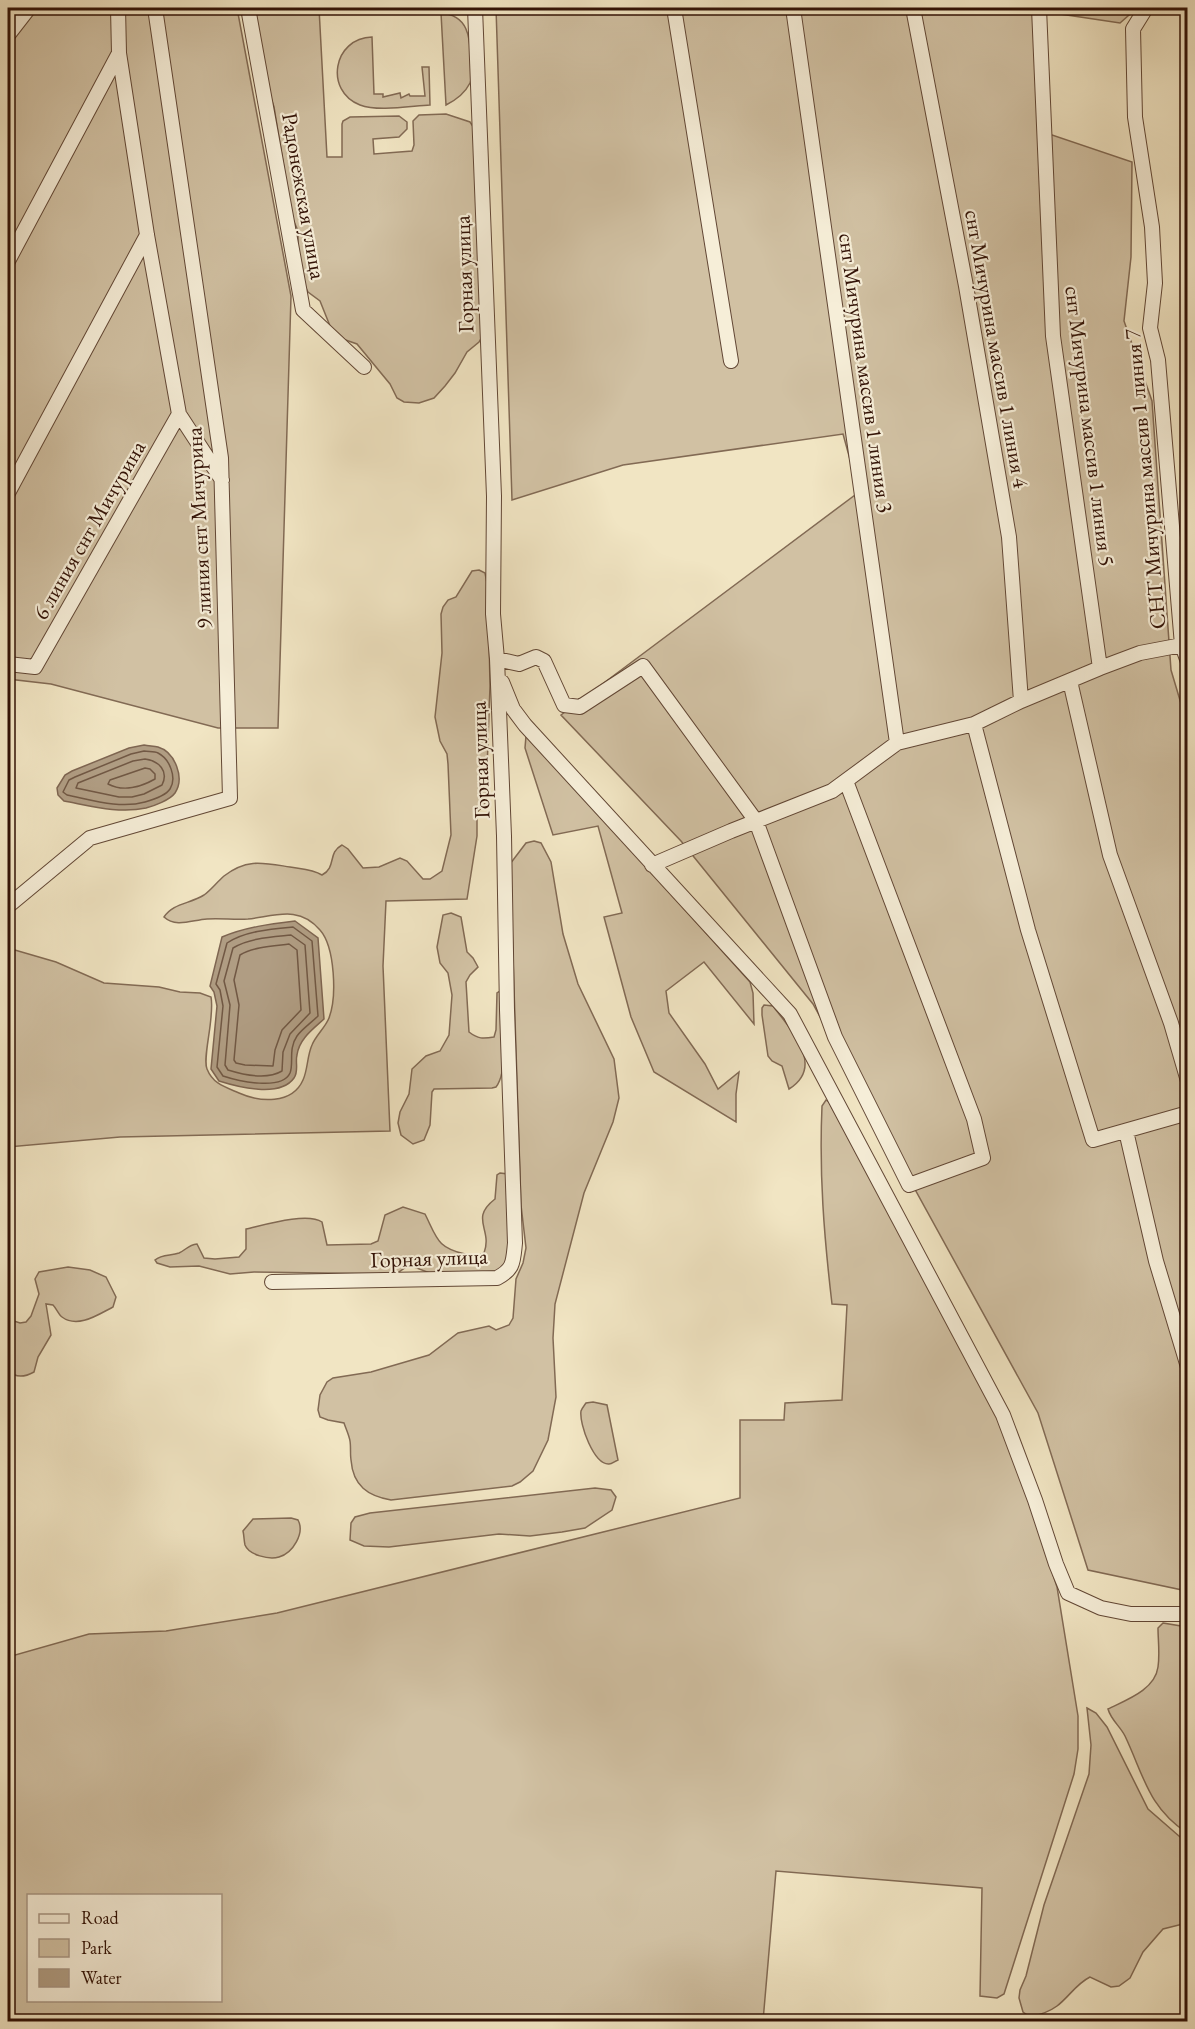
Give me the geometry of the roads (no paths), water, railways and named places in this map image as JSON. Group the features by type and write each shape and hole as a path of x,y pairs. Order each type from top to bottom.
{"street":[{"path":"8,35 28,8"},
{"path":"118,8 119,53 147,235 179,414 222,480"},
{"name":"9 линия снт Мичурина","path":"8,906 90,838 230,798 220,447 155,8"},
{"name":"Радонежская улица","path":"249,8 303,310 364,367"},
{"name":"Горная улица","path":"272,1282 497,1278 508,1272 513,1263 515,1243 497,659 493,614 494,496 475,8"},
{"path":"674,8 730,361"},
{"name":"снт Мичурина массив 1 линия 3","path":"793,8 897,743"},
{"name":"снт Мичурина массив 1 линия 4","path":"913,8 966,286 1010,537 1021,701"},
{"name":"снт Мичурина массив 1 линия 5","path":"1039,8 1053,336 1100,668"},
{"name":"СНТ Мичурина массив 1 линия 7","path":"1146,8 1133,29 1135,117 1152,227 1155,283 1150,328 1158,360 1182,645 1188,662"},
{"path":"8,261 119,53"},
{"path":"8,493 147,235"},
{"name":"6 линия снт Мичурина","path":"8,664 35,667 179,414"},
{"path":"651,865 832,791 897,743 974,724 1021,701 1100,668 1140,653 1182,645"},
{"path":"846,781 974,1119 983,1158 909,1185 835,1037 756,821 643,666 580,706 564,705 544,661 536,657 519,664 497,659 504,691 513,710 651,865 790,1014 1003,1415 1068,1593 1101,1608 1131,1614 1188,1614"},
{"path":"1070,681 1110,855 1171,1023 1188,1081"},
{"path":"974,724 1028,930 1093,1140 1188,1113"},
{"path":"1126,1131 1156,1261 1188,1366"}],"water":[{"path":"144,745 164,750 177,766 179,780 173,796 146,808 115,810 64,801 58,795 57,788 65,775 129,748"},
{"path":"295,921 318,938 324,1019 307,1035 298,1049 297,1069 294,1078 288,1084 279,1088 258,1089 219,1081 211,1069 217,1006 210,986 222,937 249,928"}]}
